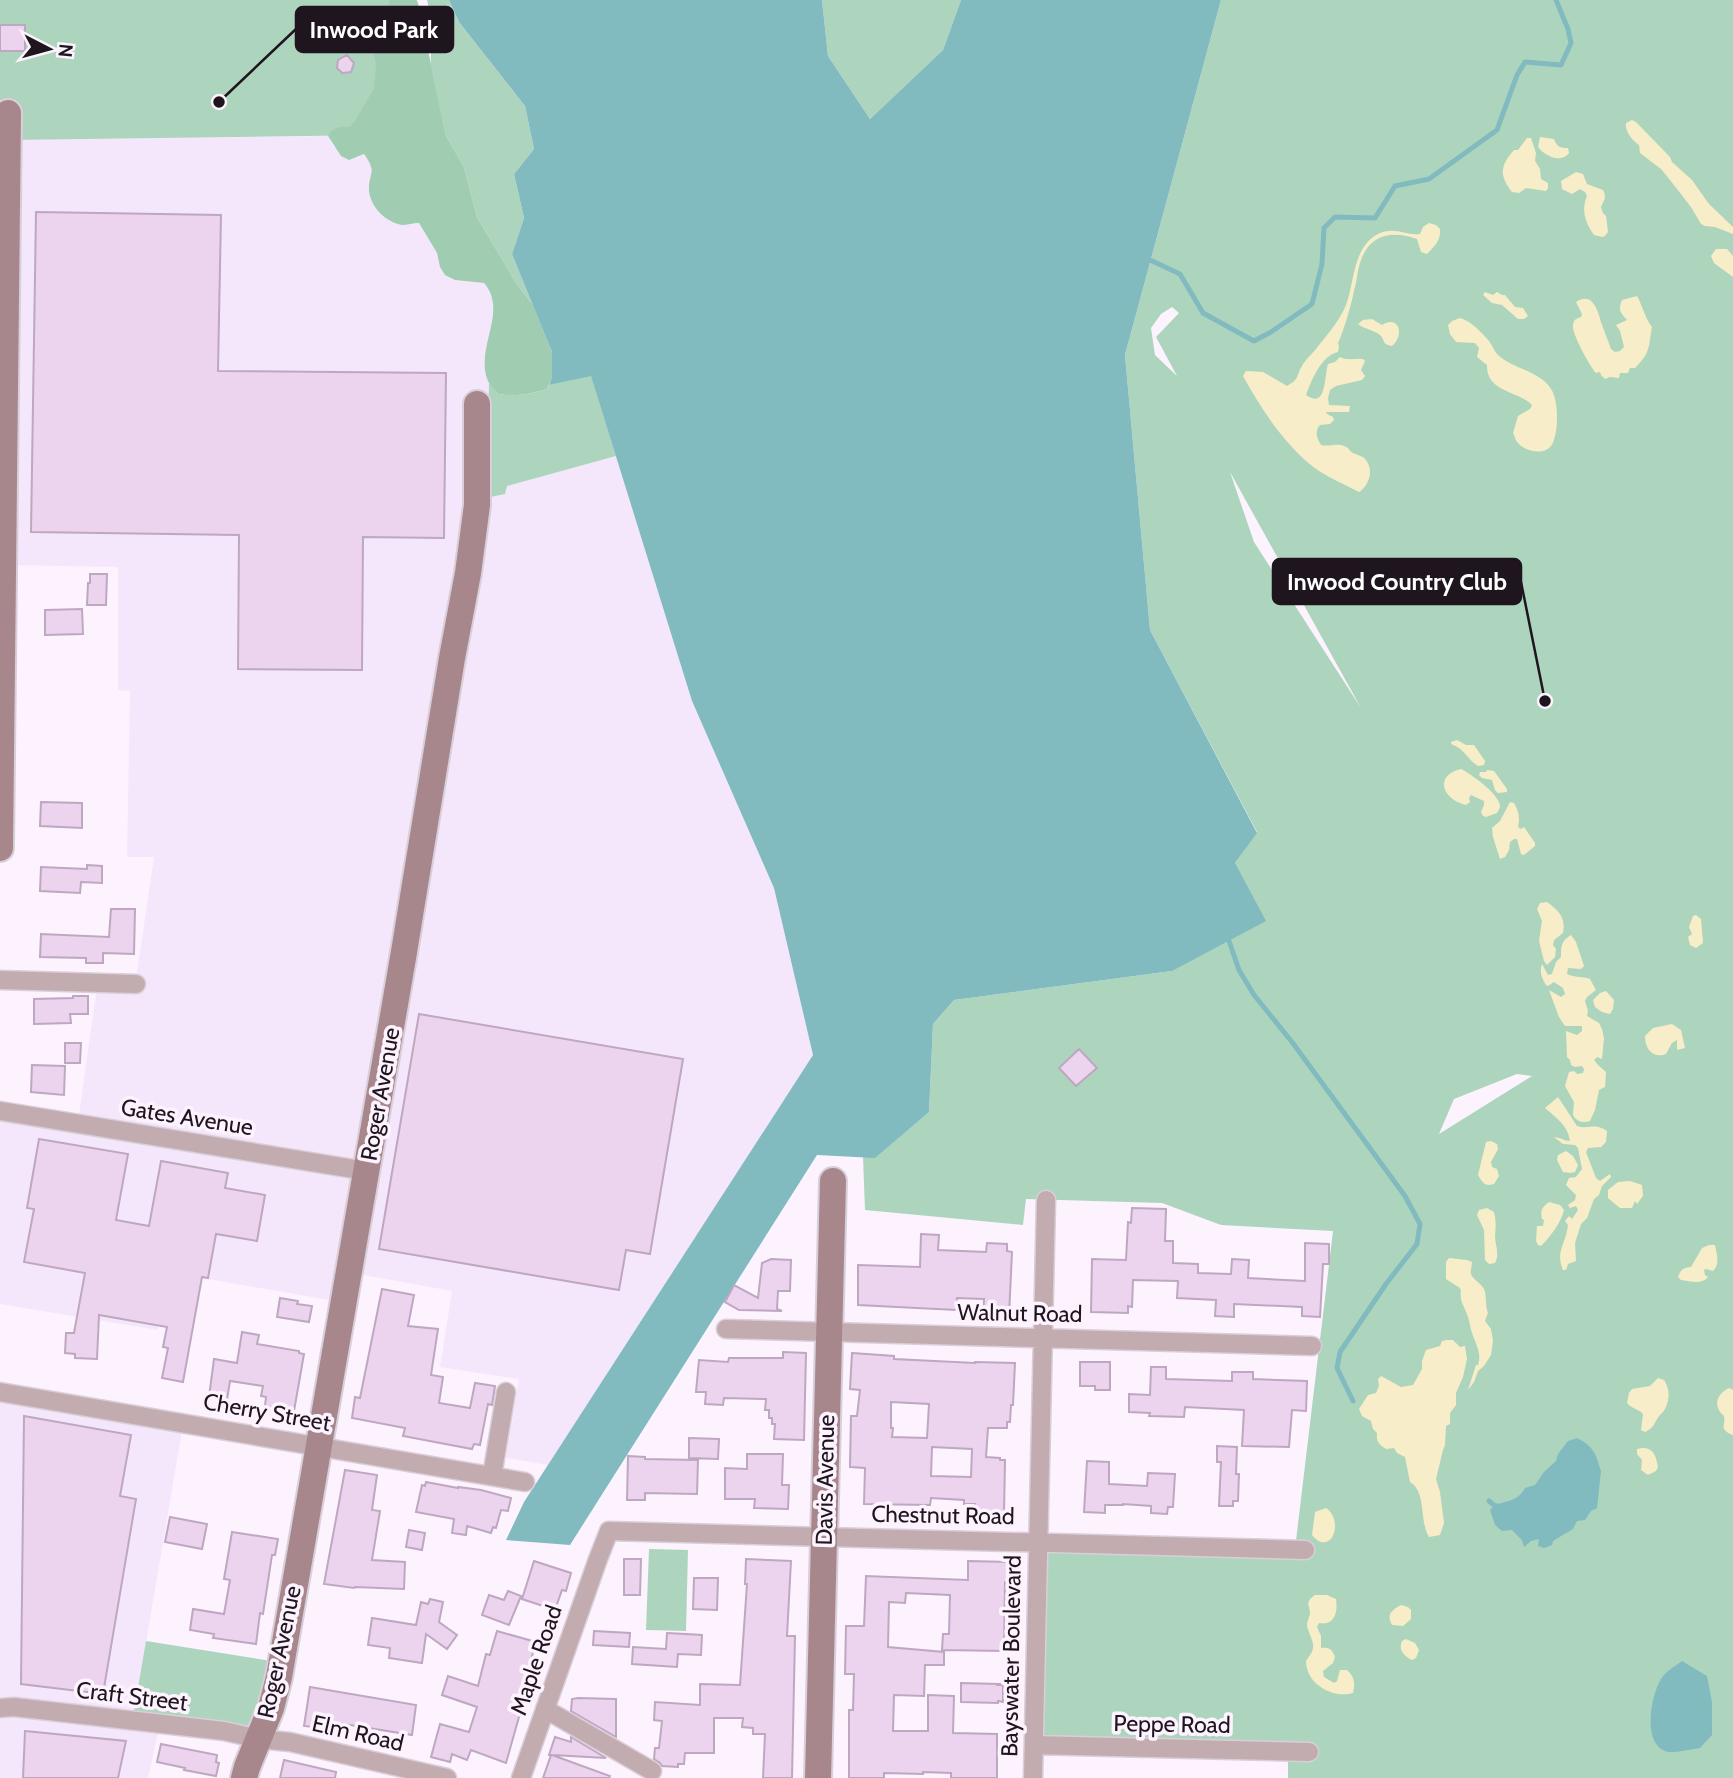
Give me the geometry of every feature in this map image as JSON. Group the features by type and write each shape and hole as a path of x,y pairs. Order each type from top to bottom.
{"street":[{"path":"0,848 8,113"},
{"name":"Roger Avenue","path":"244,1778 271,1709 279,1677 401,974 468,573 477,505 477,404"},
{"path":"0,980 136,984"},
{"name":"Gates Avenue","path":"0,1111 366,1171"},
{"name":"Davis Avenue","path":"818,1778 833,1181"},
{"name":"Bayswater Boulevard","path":"1033,1778 1046,1200"},
{"name":"Walnut Road","path":"726,1329 1312,1346"},
{"name":"Cherry Street","path":"0,1392 525,1482"},
{"path":"492,1476 506,1392"},
{"name":"Chestnut Road","path":"598,1559 609,1531 1305,1550"},
{"name":"Maple Road","path":"521,1778 598,1559"},
{"name":"Craft Street","path":"0,1708 14,1707 224,1731 258,1739"},
{"path":"545,1709 652,1771"},
{"name":"Elm Road","path":"258,1739 290,1742 447,1778"},
{"name":"Peppe Road","path":"1034,1745 1309,1752"}],"shaded area":[{"path":"328,136 334,147 357,158 364,154 371,164 369,189 403,225 419,223 437,253 440,267 455,280 484,283 489,289 494,302 484,361 489,383 486,498 505,494 506,486 616,456 692,701 774,888 813,1055 548,1465 506,1458 519,1379 440,1367 452,1291 347,1272 341,1302 167,1272 158,1330 0,1304 0,1109 78,1122 98,980 136,979 154,857 127,857 130,691 118,690 118,567 2,565 12,140"},
{"path":"0,1394 183,1425 132,1725 159,1729 148,1778 0,1778"}],"green space":[{"path":"0,0 417,0 431,64 430,12 427,0 449,0 459,22 525,106 534,149 514,174 524,218 512,254 533,305 516,283 477,217 464,167 445,134 13,140 0,179"},
{"path":"390,0 415,0 418,3 445,134 464,167 477,217 516,283 533,305 552,352 552,377 547,389 529,394 498,394 488,381 485,369 493,306 491,294 484,283 455,280 445,275 437,253 419,223 396,223 376,208 369,191 371,169 364,154 349,160 341,156 328,136 338,128 350,127 374,88 375,37 380,31"},
{"path":"822,0 961,0 943,50 870,119 828,56"},
{"path":"1221,0 1733,0 1733,1778 1288,1778 1288,1755 1032,1750 1039,1541 1295,1549 1333,1231 1221,1225 1162,1203 1026,1199 1023,1225 865,1210 863,1157 875,1157 929,1112 933,1024 954,1000 1172,971 1235,863 1257,832 1150,630 1125,355","holes":["1172,307 1179,313 1156,337 1177,376 1155,355 1151,328 1161,314","1230,472 1361,708 1254,542","1517,1074 1532,1076 1439,1134 1454,1099"]},
{"path":"591,375 616,456 507,486 505,494 486,498 489,383 498,394 517,395 541,391 549,385"},
{"path":"649,1549 688,1550 686,1631 646,1630"},
{"path":"146,1641 278,1662 257,1736 133,1717"}],"sand":[{"path":"1632,120 1692,180 1709,204 1733,227 1733,234 1701,224 1661,169 1640,153 1639,145 1627,130 1626,123"},
{"path":"1540,137 1554,139 1559,146 1568,148 1569,153 1562,158 1549,156 1538,147"},
{"path":"1527,138 1531,138 1541,179 1548,183 1546,191 1526,188 1519,193 1512,192 1505,181 1503,171 1506,161"},
{"path":"1576,172 1583,174 1587,184 1603,190 1605,197 1601,207 1606,216 1608,232 1605,236 1594,235 1588,225 1584,211 1587,196 1585,192 1580,189 1572,194 1562,189 1561,181"},
{"path":"1429,223 1440,229 1440,236 1427,254 1421,252 1417,239 1407,236 1382,237 1369,246 1359,266 1349,311 1338,343 1338,352 1322,363 1306,395 1318,398 1321,395 1328,364 1340,357 1365,361 1361,370 1365,376 1362,380 1330,390 1329,405 1350,406 1349,412 1326,412 1334,420 1330,424 1320,425 1317,433 1321,445 1347,447 1367,461 1370,476 1359,492 1319,471 1296,452 1267,415 1243,376 1246,371 1263,372 1287,386 1294,381 1343,311 1363,248 1378,234 1395,231 1420,234 1423,227"},
{"path":"1716,249 1727,249 1733,256 1733,277 1714,263 1711,256"},
{"path":"1485,292 1505,295 1515,307 1523,308 1528,316 1518,319 1502,305 1492,303 1483,295"},
{"path":"1637,296 1652,327 1648,349 1640,363 1635,368 1630,368 1628,373 1620,373 1619,378 1605,379 1600,372 1593,370 1575,335 1573,323 1582,314 1576,302 1586,299 1593,303 1611,349 1615,352 1624,347 1616,325 1627,320 1620,311 1622,300"},
{"path":"1460,318 1479,331 1504,360 1540,378 1551,389 1556,401 1557,426 1554,441 1548,449 1534,451 1517,442 1513,433 1518,416 1532,405 1492,381 1487,365 1477,357 1479,348 1475,343 1456,342 1448,325"},
{"path":"1372,319 1382,325 1388,322 1396,324 1399,332 1392,346 1385,343 1378,333 1358,324"},
{"path":"1457,740 1466,745 1474,745 1485,761 1484,765 1478,766 1451,744"},
{"path":"1461,769 1496,797 1500,807 1497,813 1483,816 1481,812 1484,801 1471,795 1470,802 1466,805 1447,793 1444,782 1452,772"},
{"path":"1487,770 1494,771 1507,792 1498,793 1492,780 1479,775"},
{"path":"1510,802 1514,803 1518,812 1518,827 1524,827 1535,846 1524,855 1521,854 1517,839 1514,839 1510,842 1505,857 1500,859 1492,828 1500,821"},
{"path":"1547,902 1561,915 1564,927 1563,933 1554,940 1555,957 1547,965 1539,941 1542,921 1537,909 1540,903"},
{"path":"1696,915 1701,919 1703,943 1696,948 1690,945 1688,937 1692,934 1689,927"},
{"path":"1571,935 1584,966 1581,969 1568,968 1567,974 1590,979 1596,990 1585,1001 1587,1016 1599,1023 1604,1038 1602,1059 1597,1057 1594,1060 1606,1072 1605,1087 1599,1090 1590,1121 1585,1122 1578,1121 1573,1115 1574,1102 1565,1086 1569,1072 1583,1073 1584,1069 1582,1066 1571,1065 1567,1057 1566,1031 1577,1035 1582,1031 1582,1026 1565,1026 1549,990 1561,997 1565,994 1563,988 1554,982 1546,985 1541,972 1542,964 1548,975 1552,974 1561,957 1562,944"},
{"path":"1606,991 1614,1000 1610,1014 1595,1007 1593,1000"},
{"path":"1672,1024 1681,1030 1685,1048 1677,1050 1677,1040 1666,1054 1654,1054 1646,1045 1645,1036 1653,1028"},
{"path":"1558,1097 1577,1126 1599,1127 1607,1131 1606,1142 1601,1147 1588,1148 1586,1152 1596,1178 1600,1181 1610,1174 1611,1177 1602,1186 1587,1218 1581,1224 1575,1243 1576,1261 1568,1264 1566,1270 1563,1270 1560,1258 1568,1225 1565,1221 1569,1216 1572,1219 1578,1210 1576,1206 1570,1208 1568,1205 1575,1200 1576,1195 1566,1185 1569,1178 1576,1177 1582,1169 1578,1148 1575,1145 1563,1144 1554,1137 1570,1141 1564,1126 1545,1108"},
{"path":"1486,1142 1497,1144 1498,1149 1491,1162 1499,1176 1494,1184 1486,1185 1478,1175"},
{"path":"1566,1151 1578,1165 1575,1172 1563,1172 1557,1160 1558,1155"},
{"path":"1630,1181 1642,1185 1643,1196 1637,1204 1635,1201 1632,1208 1620,1208 1608,1198 1608,1190 1618,1182"},
{"path":"1549,1202 1560,1205 1564,1210 1555,1230 1541,1246 1536,1241 1537,1226 1543,1226 1541,1211"},
{"path":"1487,1208 1494,1212 1496,1224 1496,1260 1495,1263 1489,1264 1485,1260 1484,1230 1477,1215 1479,1210"},
{"path":"1715,1245 1715,1269 1704,1270 1708,1277 1703,1281 1681,1280 1678,1277 1681,1271 1691,1267 1702,1248"},
{"path":"1449,1258 1472,1262 1471,1274 1485,1292 1488,1313 1485,1321 1491,1329 1493,1341 1491,1355 1468,1390 1478,1365 1479,1353 1460,1288 1446,1279 1446,1262"},
{"path":"1453,1340 1460,1347 1465,1346 1467,1359 1456,1393 1456,1405 1450,1413 1450,1424 1446,1426 1445,1445 1436,1479 1444,1523 1440,1535 1429,1537 1419,1493 1410,1482 1405,1457 1394,1448 1386,1449 1380,1444 1371,1421 1362,1416 1359,1409 1368,1395 1376,1393 1381,1376 1401,1387 1413,1385 1422,1369 1426,1350 1440,1346 1442,1341"},
{"path":"1658,1378 1666,1383 1668,1402 1652,1427 1645,1432 1641,1430 1643,1414 1627,1403 1629,1393 1632,1389 1650,1386"},
{"path":"1729,1388 1733,1390 1733,1435 1724,1429 1724,1416 1717,1404 1721,1394"},
{"path":"1637,1449 1652,1451 1658,1467 1648,1475 1641,1470 1642,1460 1637,1454"},
{"path":"1326,1508 1332,1514 1335,1528 1330,1540 1325,1542 1312,1535 1315,1512"},
{"path":"1315,1595 1327,1595 1336,1599 1332,1620 1319,1623 1317,1627 1321,1636 1321,1648 1330,1649 1335,1657 1333,1663 1323,1671 1324,1677 1334,1683 1340,1670 1347,1670 1354,1681 1353,1693 1329,1692 1316,1683 1307,1669 1306,1661 1313,1645 1307,1625 1310,1614 1308,1604"},
{"path":"1401,1605 1411,1610 1411,1619 1403,1626 1392,1625 1391,1613"},
{"path":"1406,1639 1415,1643 1419,1650 1416,1658 1412,1660 1401,1650 1402,1641"}],"water":[{"path":"449,0 822,0 828,56 870,119 943,50 961,0 1221,0 1125,355 1150,630 1257,833 1235,863 1266,921 1172,971 954,1000 933,1024 929,1112 875,1158 817,1155 570,1545 506,1540 524,1502 813,1055 774,888 692,701 591,376 549,385 552,377 552,352 512,254 524,218 514,174 534,149 525,106 459,22"},
{"path":"1577,1438 1592,1449 1601,1471 1597,1508 1591,1511 1585,1520 1577,1521 1573,1529 1553,1541 1552,1545 1544,1548 1538,1546 1539,1539 1524,1547 1522,1540 1512,1530 1502,1531 1495,1525 1490,1510 1517,1497 1525,1488 1535,1485 1556,1461 1568,1441"},
{"path":"1682,1661 1707,1676 1712,1702 1712,1735 1700,1748 1668,1752 1660,1748 1654,1740 1651,1730 1652,1708 1661,1679"}],"building":[{"path":"0,25 25,25 25,51 0,51"},
{"path":"347,55 354,63 351,72 342,73 337,68 338,60"},
{"path":"36,212 221,215 218,371 446,373 444,538 363,537 362,670 238,669 239,535 31,532"},
{"path":"90,574 107,574 106,605 87,605"},
{"path":"82,609 83,634 45,635 45,610"},
{"path":"41,802 82,803 82,828 40,826"},
{"path":"87,865 102,866 102,883 81,882 80,893 40,891 41,867 87,869"},
{"path":"111,909 135,909 134,954 103,953 103,963 86,963 86,958 40,957 41,934 109,937"},
{"path":"88,996 88,1014 70,1014 71,1023 34,1024 34,999"},
{"path":"419,1014 683,1059 650,1254 626,1250 619,1290 379,1249"},
{"path":"65,1043 81,1043 80,1063 65,1063"},
{"path":"1079,1049 1097,1068 1076,1086 1059,1068"},
{"path":"32,1065 65,1066 64,1095 31,1092"},
{"path":"39,1139 128,1154 116,1220 149,1226 161,1161 228,1173 225,1188 265,1195 257,1241 216,1234 208,1278 202,1277 183,1382 162,1378 168,1348 163,1347 167,1327 99,1315 97,1359 75,1358 75,1354 65,1353 66,1333 74,1333 85,1273 24,1262 34,1209 27,1208"},
{"path":"1132,1208 1166,1209 1165,1241 1173,1241 1173,1263 1198,1264 1198,1273 1231,1274 1232,1259 1249,1260 1248,1278 1305,1281 1305,1243 1329,1244 1329,1264 1323,1264 1320,1317 1302,1316 1302,1307 1234,1304 1234,1317 1215,1316 1216,1300 1177,1298 1178,1281 1133,1280 1132,1307 1128,1306 1128,1313 1091,1312 1092,1259 1126,1260 1128,1222 1131,1223"},
{"path":"921,1234 939,1235 938,1250 986,1252 987,1243 1007,1244 1007,1251 1012,1252 1009,1316 983,1315 984,1299 957,1298 956,1310 858,1305 858,1265 920,1267"},
{"path":"771,1259 791,1260 790,1291 778,1291 777,1309 782,1311 739,1310 725,1302 734,1285 758,1298 762,1263"},
{"path":"382,1289 414,1295 408,1326 438,1329 431,1375 443,1377 439,1403 470,1408 475,1383 495,1386 492,1405 488,1404 480,1445 474,1444 472,1449 403,1436 405,1428 352,1418 355,1397 360,1398"},
{"path":"280,1298 312,1306 309,1322 277,1317"},
{"path":"242,1332 259,1335 257,1344 304,1354 294,1411 265,1406 266,1397 261,1396 263,1386 230,1381 227,1400 209,1397 214,1359 237,1363"},
{"path":"783,1352 806,1353 804,1440 774,1439 775,1424 772,1424 772,1418 769,1418 769,1410 765,1410 766,1399 724,1398 723,1405 705,1404 706,1392 696,1392 699,1360 728,1362 729,1358 783,1358"},
{"path":"852,1353 894,1356 894,1359 1015,1363 1010,1422 1007,1422 1007,1428 988,1428 986,1457 1005,1460 1004,1515 975,1514 975,1504 964,1504 964,1500 931,1498 930,1505 864,1504 865,1468 850,1467 851,1416 857,1416 860,1390 850,1389","holes":["891,1402 929,1404 927,1438 892,1437","932,1447 972,1449 971,1477 931,1476"]},
{"path":"1080,1362 1110,1362 1110,1390 1080,1386"},
{"path":"1151,1367 1166,1367 1166,1379 1232,1381 1232,1372 1253,1372 1253,1379 1307,1381 1306,1411 1292,1410 1289,1447 1242,1446 1244,1410 1185,1407 1184,1417 1149,1416 1150,1413 1129,1412 1129,1394 1150,1395"},
{"path":"24,1416 131,1435 120,1496 136,1499 103,1694 21,1684"},
{"path":"689,1438 719,1439 718,1459 689,1458"},
{"path":"1217,1446 1237,1447 1238,1501 1233,1501 1233,1506 1219,1506 1221,1462 1217,1462"},
{"path":"747,1454 783,1454 782,1485 789,1485 788,1509 754,1508 755,1499 725,1499 725,1468 747,1469"},
{"path":"628,1456 698,1460 697,1494 645,1493 645,1500 627,1500"},
{"path":"1087,1461 1109,1462 1109,1484 1147,1486 1148,1473 1175,1474 1173,1507 1168,1507 1167,1514 1151,1513 1151,1506 1123,1504 1105,1505 1105,1513 1084,1512"},
{"path":"345,1470 377,1475 372,1510 380,1511 372,1560 405,1562 404,1589 354,1588 324,1584"},
{"path":"426,1482 481,1490 511,1498 508,1511 501,1510 496,1528 493,1527 491,1533 467,1526 466,1535 452,1533 454,1519 416,1512 422,1485 425,1486"},
{"path":"170,1517 207,1524 202,1549 165,1542"},
{"path":"409,1530 425,1533 422,1550 406,1547"},
{"path":"232,1532 278,1539 275,1555 272,1555 256,1644 213,1638 214,1634 190,1630 193,1609 224,1614 230,1580 224,1579"},
{"path":"624,1559 641,1559 640,1595 624,1595"},
{"path":"746,1559 791,1561 787,1636 795,1636 792,1778 763,1778 765,1734 753,1734 753,1728 742,1727 743,1718 714,1718 714,1753 685,1753 684,1764 678,1764 678,1767 662,1766 654,1759 655,1748 659,1748 662,1721 654,1720 655,1702 700,1705 700,1684 740,1685 747,1584"},
{"path":"534,1561 571,1573 566,1591 562,1590 555,1610 522,1599"},
{"path":"968,1561 1011,1562 1011,1582 1005,1582 1004,1651 942,1650 943,1634 949,1634 950,1595 906,1593 905,1603 889,1602 888,1647 944,1652 944,1665 925,1665 924,1696 894,1695 893,1731 928,1731 928,1695 954,1696 953,1733 997,1734 997,1778 951,1778 951,1773 923,1772 884,1773 884,1778 849,1778 849,1710 853,1710 854,1674 845,1674 846,1626 864,1626 866,1576 968,1580"},
{"path":"694,1578 718,1578 717,1610 693,1609"},
{"path":"508,1591 521,1596 509,1625 482,1615 489,1595 504,1600"},
{"path":"430,1599 443,1602 439,1622 457,1635 447,1649 426,1634 422,1663 389,1658 390,1648 368,1645 372,1618 416,1625 421,1602 428,1604"},
{"path":"497,1631 536,1642 526,1677 530,1678 506,1763 471,1750 467,1760 452,1754 450,1762 431,1757 440,1724 469,1732 477,1707 442,1695 448,1676 478,1686 486,1654 490,1655"},
{"path":"594,1631 630,1633 629,1647 593,1645"},
{"path":"667,1633 702,1635 701,1655 678,1654 677,1667 632,1664 633,1647 666,1649"},
{"path":"961,1683 1003,1685 1003,1702 961,1702"},
{"path":"310,1687 416,1705 412,1735 331,1722 330,1729 304,1726"},
{"path":"572,1699 616,1699 616,1737 571,1711"},
{"path":"25,1731 126,1741 118,1778 23,1778"},
{"path":"555,1737 571,1742 571,1737 606,1758 552,1755 610,1776 609,1778 543,1778"},
{"path":"161,1744 217,1755 216,1762 219,1763 216,1776 157,1762"},
{"path":"284,1760 336,1772 335,1778 280,1778"}],"waterway":[{"path":"1150,260 1180,274 1203,313 1254,341 1271,332 1312,304 1322,264 1324,228 1335,217 1375,218 1395,186 1429,179 1497,130 1517,75 1525,62 1561,65 1571,43 1556,0"},
{"path":"1229,941 1239,970 1254,995 1292,1042 1405,1196 1420,1224 1417,1244 1340,1352 1337,1368 1353,1401"},
{"path":"1489,1501 1499,1506"}],"place":[{"name":"Inwood Park","path":"219,102"},
{"name":"Inwood Country Club","path":"1545,701"}]}
